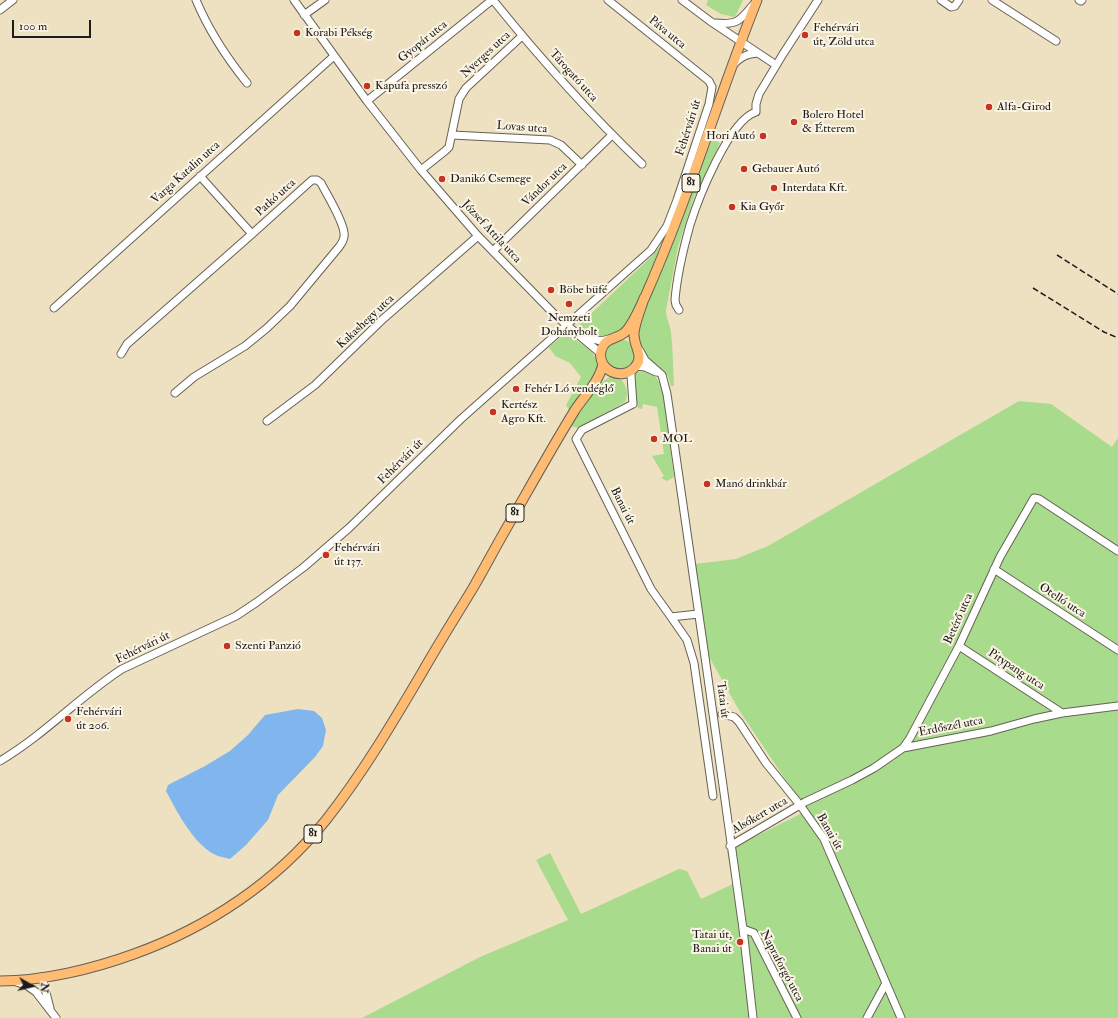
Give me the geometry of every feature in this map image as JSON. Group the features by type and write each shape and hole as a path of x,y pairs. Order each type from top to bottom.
{"main road":[{"name":"81","path":"0,981 42,977 119,959 161,944 192,929 243,898 285,864 326,820 379,745 473,588 576,410 600,375 603,347 613,337 621,335 627,330 644,298 676,224 757,0"},
{"name":"81","path":"592,388 604,379 634,369 639,361 638,346 634,336 644,298"},
{"path":"613,337 627,337 638,346"},
{"path":"602,361 610,372 618,374"}],"street":[{"path":"0,10 13,0"},
{"path":"196,0 204,20 226,57 246,83"},
{"name":"József Attila utca","path":"294,0 367,101 421,170 478,236 556,316 599,352 602,361"},
{"path":"304,15 325,0"},
{"name":"Tárogató utca","path":"493,0 522,36 612,135 642,164"},
{"name":"Gyopár utca","path":"367,101 493,0"},
{"name":"Páva utca","path":"608,0 712,85"},
{"path":"682,0 713,23 776,65"},
{"path":"713,23 735,23 757,0"},
{"path":"679,310 675,300 679,268 690,224 701,194 728,140 744,119 756,112 756,104 759,94 818,0"},
{"path":"941,0 951,7 955,6 959,0"},
{"path":"992,0 1056,41"},
{"name":"Nyerges utca","path":"421,170 449,147 459,99 466,88 522,36"},
{"path":"733,65 741,57 747,54 758,53"},
{"name":"Varga Katalin utca","path":"54,308 334,56"},
{"name":"Fehérvári út","path":"0,761 24,745 116,672 236,616 304,566 349,528 460,419 651,250 668,226 709,104 712,85"},
{"name":"Lovas utca","path":"452,135 550,140 561,145 582,165"},
{"name":"Vándor utca","path":"493,251 612,135"},
{"path":"200,176 252,234"},
{"name":"Patkó utca","path":"121,354 127,344 312,180 317,180 321,183 342,226 344,233 343,241 339,248 290,306 267,328 245,346 194,377 175,393"},
{"name":"Kakashegy utca","path":"267,421 315,385 383,319 478,236"},
{"name":"József Attila utca","path":"581,336 601,341 606,341 613,337"},
{"name":"Tatai út","path":"638,346 645,360 662,375 666,385 742,929 753,1018"},
{"path":"632,404 630,376 634,369 645,367 654,371 661,377 666,385"},
{"path":"618,374 626,382 632,404"},
{"name":"Banai út","path":"632,404 582,430 576,439 651,589 671,617"},
{"name":"Betérő utca","path":"903,748 910,738 959,646 994,569 1034,498 1039,499 1118,551"},
{"name":"Otelló utca","path":"994,569 1118,650"},
{"path":"671,617 698,614"},
{"name":"Tatai út","path":"671,617 687,640 694,664 713,796"},
{"name":"Pitypang utca","path":"959,646 1062,713"},
{"path":"694,664 705,660"},
{"name":"Erdőszél utca","path":"800,805 868,771 903,748 991,731 1062,713 1118,706"},
{"name":"Banai út","path":"722,714 734,717 739,722 766,763 800,805 824,839 901,1018"},
{"name":"Alsókert utca","path":"730,846 800,805"},
{"name":"Napraforgó utca","path":"742,929 754,933 797,1018"},
{"path":"42,977 54,1015"},
{"path":"11,981 31,988 36,992 54,1015"},
{"path":"867,1018 886,983"}],"green space":[{"path":"708,0 743,0 734,17 721,14 706,5"},
{"path":"712,139 720,143 693,200 678,247 666,310 672,345 674,386 671,386 668,376 649,360 644,353 637,335 646,305"},
{"path":"660,246 644,289 623,330 612,333 606,338 599,339 590,336 580,329 578,326 651,257"},
{"path":"565,334 582,344 592,353 596,358 599,370 572,415 566,405 581,377 570,363 555,356 549,347"},
{"path":"620,339 634,345 636,359 627,370 618,370 613,368 606,358 606,349 608,345 611,342"},
{"path":"644,371 657,378 663,392 674,477 667,481 661,478 664,476 652,456 664,454 657,407 643,404 642,409 638,408 633,383 633,373"},
{"path":"617,376 624,384 627,391 625,402 578,428 570,426 577,414 599,385 610,377"},
{"path":"1019,401 1051,404 1112,447 1118,438 1118,1018 362,1018 480,957 568,920 536,860 550,853 581,914 679,869 687,871 701,899 733,884 727,851 808,810 781,773 739,710 708,655 695,564 736,559 768,546"}],"water":[{"path":"298,709 314,711 322,718 326,730 323,746 315,757 278,795 268,820 246,845 230,859 218,856 202,845 194,837 181,818 166,791 168,785 230,751 248,735 265,715"}],"railway":[{"path":"1057,255 1118,294"},
{"path":"1033,288 1104,332 1118,338"}],"place":[{"name":"Korabi Pékség","path":"297,33"},
{"name":"Fehérvári út, Zöld utca","path":"805,35"},
{"name":"Kapufa presszó","path":"367,86"},
{"name":"Alfa-Girod","path":"989,107"},
{"name":"Bolero Hotel & Étterem","path":"794,122"},
{"name":"Hori Autó","path":"763,136"},
{"name":"Gebauer Autó","path":"744,169"},
{"name":"Danikó Csemege","path":"442,179"},
{"name":"Interdata Kft.","path":"774,188"},
{"name":"Kia Győr","path":"732,207"},
{"name":"Böbe büfé","path":"551,290"},
{"name":"Nemzeti Dohánybolt","path":"569,304"},
{"name":"Fehér Ló vendéglő","path":"516,389"},
{"name":"Kertész Agro Kft.","path":"493,412"},
{"name":"MOL","path":"654,439"},
{"name":"Manó drinkbár","path":"707,484"},
{"name":"Fehérvári út 137.","path":"326,555"},
{"name":"Szenti Panzió","path":"227,646"},
{"name":"Fehérvári út 206.","path":"68,719"},
{"name":"Tatai út, Banai út","path":"740,942"}]}
